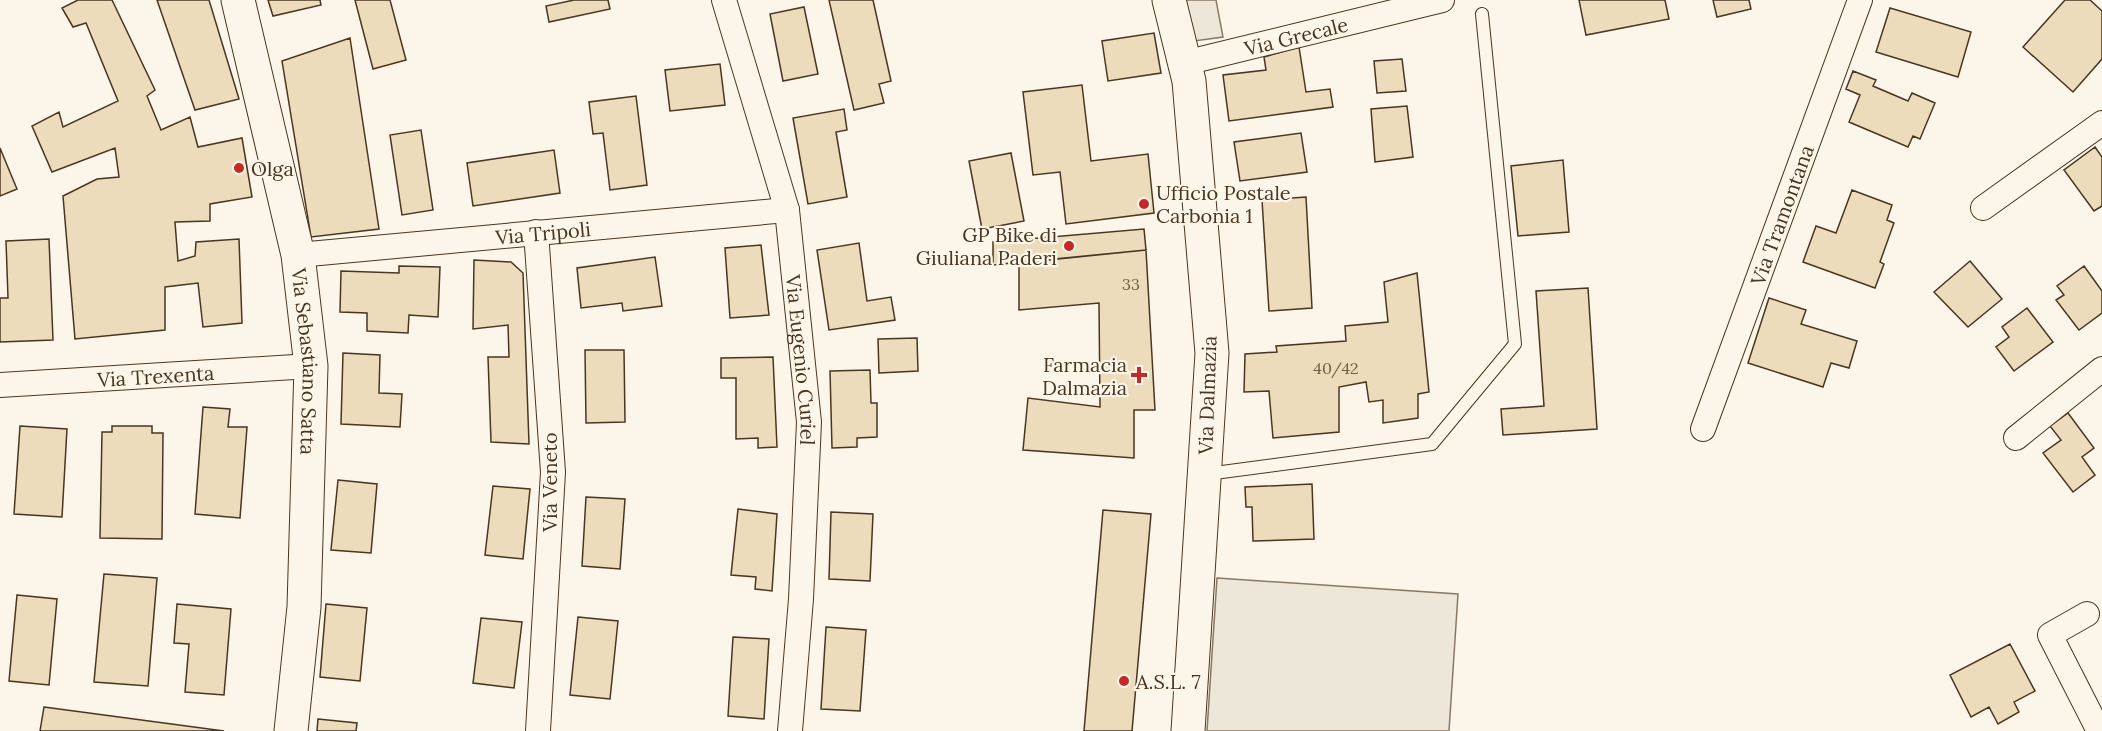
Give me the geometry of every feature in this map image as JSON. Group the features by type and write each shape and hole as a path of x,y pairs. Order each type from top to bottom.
{"street":[{"name":"Via Sebastiano Satta","path":"238,0 298,255 311,366 304,607 291,731"},
{"name":"Via Eugenio Curiel","path":"724,0 787,210 809,422 801,599 790,731"},
{"name":"Via Dalmazia","path":"1169,0 1189,81 1212,353 1188,731"},
{"name":"Via Grecale","path":"1185,60 1197,60 1442,0"},
{"name":"Via Tramontana","path":"1702,429 1860,0"},
{"path":"1983,208 2102,123"},
{"name":"Via Tripoli","path":"298,255 787,210"},
{"name":"Via Veneto","path":"536,232 553,472 538,731"},
{"name":"Via Trexenta","path":"0,385 311,366"},
{"path":"2016,438 2102,369"},
{"path":"2086,614 2050,635 2099,731"}],"lane":[{"path":"1204,474 1432,444 1515,344 1482,14"}],"shaded area":[{"path":"1184,0 1216,0 1223,37 1194,41"},
{"path":"1217,578 1458,594 1449,731 1207,731"}],"building":[{"path":"78,0 112,0 155,90 147,96 161,130 190,117 198,147 242,138 252,197 210,204 210,221 175,222 178,261 195,256 196,242 239,239 242,323 203,327 198,283 165,287 165,330 75,339 63,196 97,179 119,177 115,148 52,172 32,126 59,112 63,127 118,101 86,23 73,27 62,8"},
{"path":"157,0 209,0 239,99 195,110"},
{"path":"268,0 320,0 321,5 273,16"},
{"path":"355,0 390,0 406,60 373,69"},
{"path":"574,0 608,0 610,9 549,22 546,6"},
{"path":"829,0 873,0 891,81 879,84 884,103 854,110"},
{"path":"1579,0 1665,0 1669,19 1586,35"},
{"path":"1713,0 1749,0 1751,9 1717,17"},
{"path":"2065,0 2090,0 2102,11 2102,59 2073,92 2023,47"},
{"path":"804,7 818,74 783,81 770,14"},
{"path":"1890,8 1971,32 1958,77 1876,52"},
{"path":"1154,33 1161,73 1108,81 1102,41"},
{"path":"350,38 379,229 311,237 282,61"},
{"path":"1299,47 1306,92 1330,89 1333,107 1229,121 1223,75 1266,70 1264,57"},
{"path":"1402,59 1406,91 1377,93 1374,61"},
{"path":"720,64 725,105 670,111 665,70"},
{"path":"1853,71 1876,80 1873,86 1908,101 1912,93 1935,103 1920,139 1913,136 1908,147 1849,122 1860,95 1846,89"},
{"path":"1082,85 1091,161 1148,154 1154,213 1066,224 1060,172 1033,175 1023,92"},
{"path":"636,96 647,185 610,190 603,133 593,134 589,102"},
{"path":"1407,106 1413,157 1375,162 1371,109"},
{"path":"844,109 847,130 836,132 847,197 808,204 793,118"},
{"path":"421,130 433,210 402,215 390,135"},
{"path":"1301,133 1307,172 1240,181 1234,142"},
{"path":"2095,147 2102,157 2102,206 2094,211 2064,170"},
{"path":"0,148 17,189 0,196"},
{"path":"554,150 560,193 473,206 467,163"},
{"path":"1011,153 1024,221 982,229 969,161"},
{"path":"1563,160 1569,232 1518,236 1511,166"},
{"path":"1852,190 1892,205 1887,220 1894,223 1880,262 1884,264 1875,288 1803,262 1816,226 1836,233"},
{"path":"1306,197 1312,308 1269,311 1262,200"},
{"name":"GP Bike di Giuliana Paderi","path":"1144,229 1146,250 993,265 993,242"},
{"path":"49,239 53,340 0,342 0,298 8,298 6,241"},
{"path":"859,243 867,301 891,297 895,320 829,330 817,250"},
{"path":"761,245 769,315 730,318 725,248"},
{"path":"1146,250 1155,410 1134,410 1134,458 1023,450 1028,398 1100,407 1099,303 1019,310 1019,263"},
{"path":"655,257 662,306 623,311 622,303 581,308 577,268"},
{"path":"474,260 511,262 523,273 529,444 491,442 488,357 509,357 508,325 473,329"},
{"path":"1970,261 2002,299 1968,327 1934,292"},
{"path":"399,266 440,267 438,317 409,315 408,333 367,331 367,313 340,312 341,271 399,273"},
{"path":"2084,266 2102,291 2102,313 2079,330 2056,300 2064,295 2057,286"},
{"path":"1417,273 1429,392 1418,394 1418,418 1383,423 1383,400 1369,402 1366,382 1339,387 1339,432 1273,438 1269,391 1244,392 1245,354 1277,352 1276,346 1346,341 1345,326 1388,322 1384,282"},
{"path":"1588,288 1597,429 1503,435 1501,409 1544,406 1536,291"},
{"path":"1769,298 1806,310 1801,324 1857,341 1849,368 1831,363 1823,387 1748,363"},
{"path":"2027,308 2053,342 2014,371 1996,347 2009,337 2002,327"},
{"path":"917,338 918,371 879,373 878,339"},
{"path":"585,350 624,350 625,422 586,423"},
{"path":"343,353 380,355 379,393 402,394 400,427 341,424"},
{"path":"773,357 777,447 758,448 758,438 736,439 736,378 721,378 721,358"},
{"path":"870,370 871,403 877,403 877,437 857,438 857,447 832,448 830,371"},
{"path":"203,407 230,409 228,427 247,427 240,518 195,514"},
{"path":"2068,413 2094,448 2082,457 2095,475 2073,492 2043,453 2061,440 2050,426"},
{"path":"20,426 67,429 62,517 14,514"},
{"path":"112,426 152,426 152,433 163,433 162,539 100,538 102,432 112,432"},
{"path":"338,480 377,484 371,553 331,550"},
{"path":"1312,484 1314,539 1253,541 1252,507 1246,507 1245,487"},
{"path":"493,486 530,489 523,559 485,555"},
{"path":"586,497 625,499 620,569 582,566"},
{"path":"738,509 777,514 772,591 755,589 756,577 731,575"},
{"path":"1103,510 1151,514 1132,731 1084,731"},
{"path":"831,512 873,514 870,581 829,579"},
{"path":"104,574 157,578 148,686 94,682"},
{"path":"17,595 57,599 49,685 9,681"},
{"path":"177,604 231,609 224,695 185,692 189,644 174,643"},
{"path":"326,604 367,608 360,681 320,677"},
{"path":"578,617 618,621 610,699 570,695"},
{"path":"481,618 522,622 514,688 473,683"},
{"path":"826,627 866,630 860,711 821,709"},
{"path":"733,637 769,639 764,719 728,716"},
{"path":"2010,644 2035,691 2014,702 2019,712 1998,724 1989,707 1971,717 1950,675"},
{"path":"44,707 224,731 40,731"},
{"path":"318,719 357,723 356,731 317,731"}],"place":[{"name":"Olga","path":"239,168"},
{"name":"Ufficio Postale Carbonia 1","path":"1144,204"},
{"name":"GP Bike di Giuliana Paderi","path":"1069,246"},
{"name":"Farmacia Dalmazia","path":"1139,375"},
{"name":"A.S.L. 7","path":"1124,681"}]}
